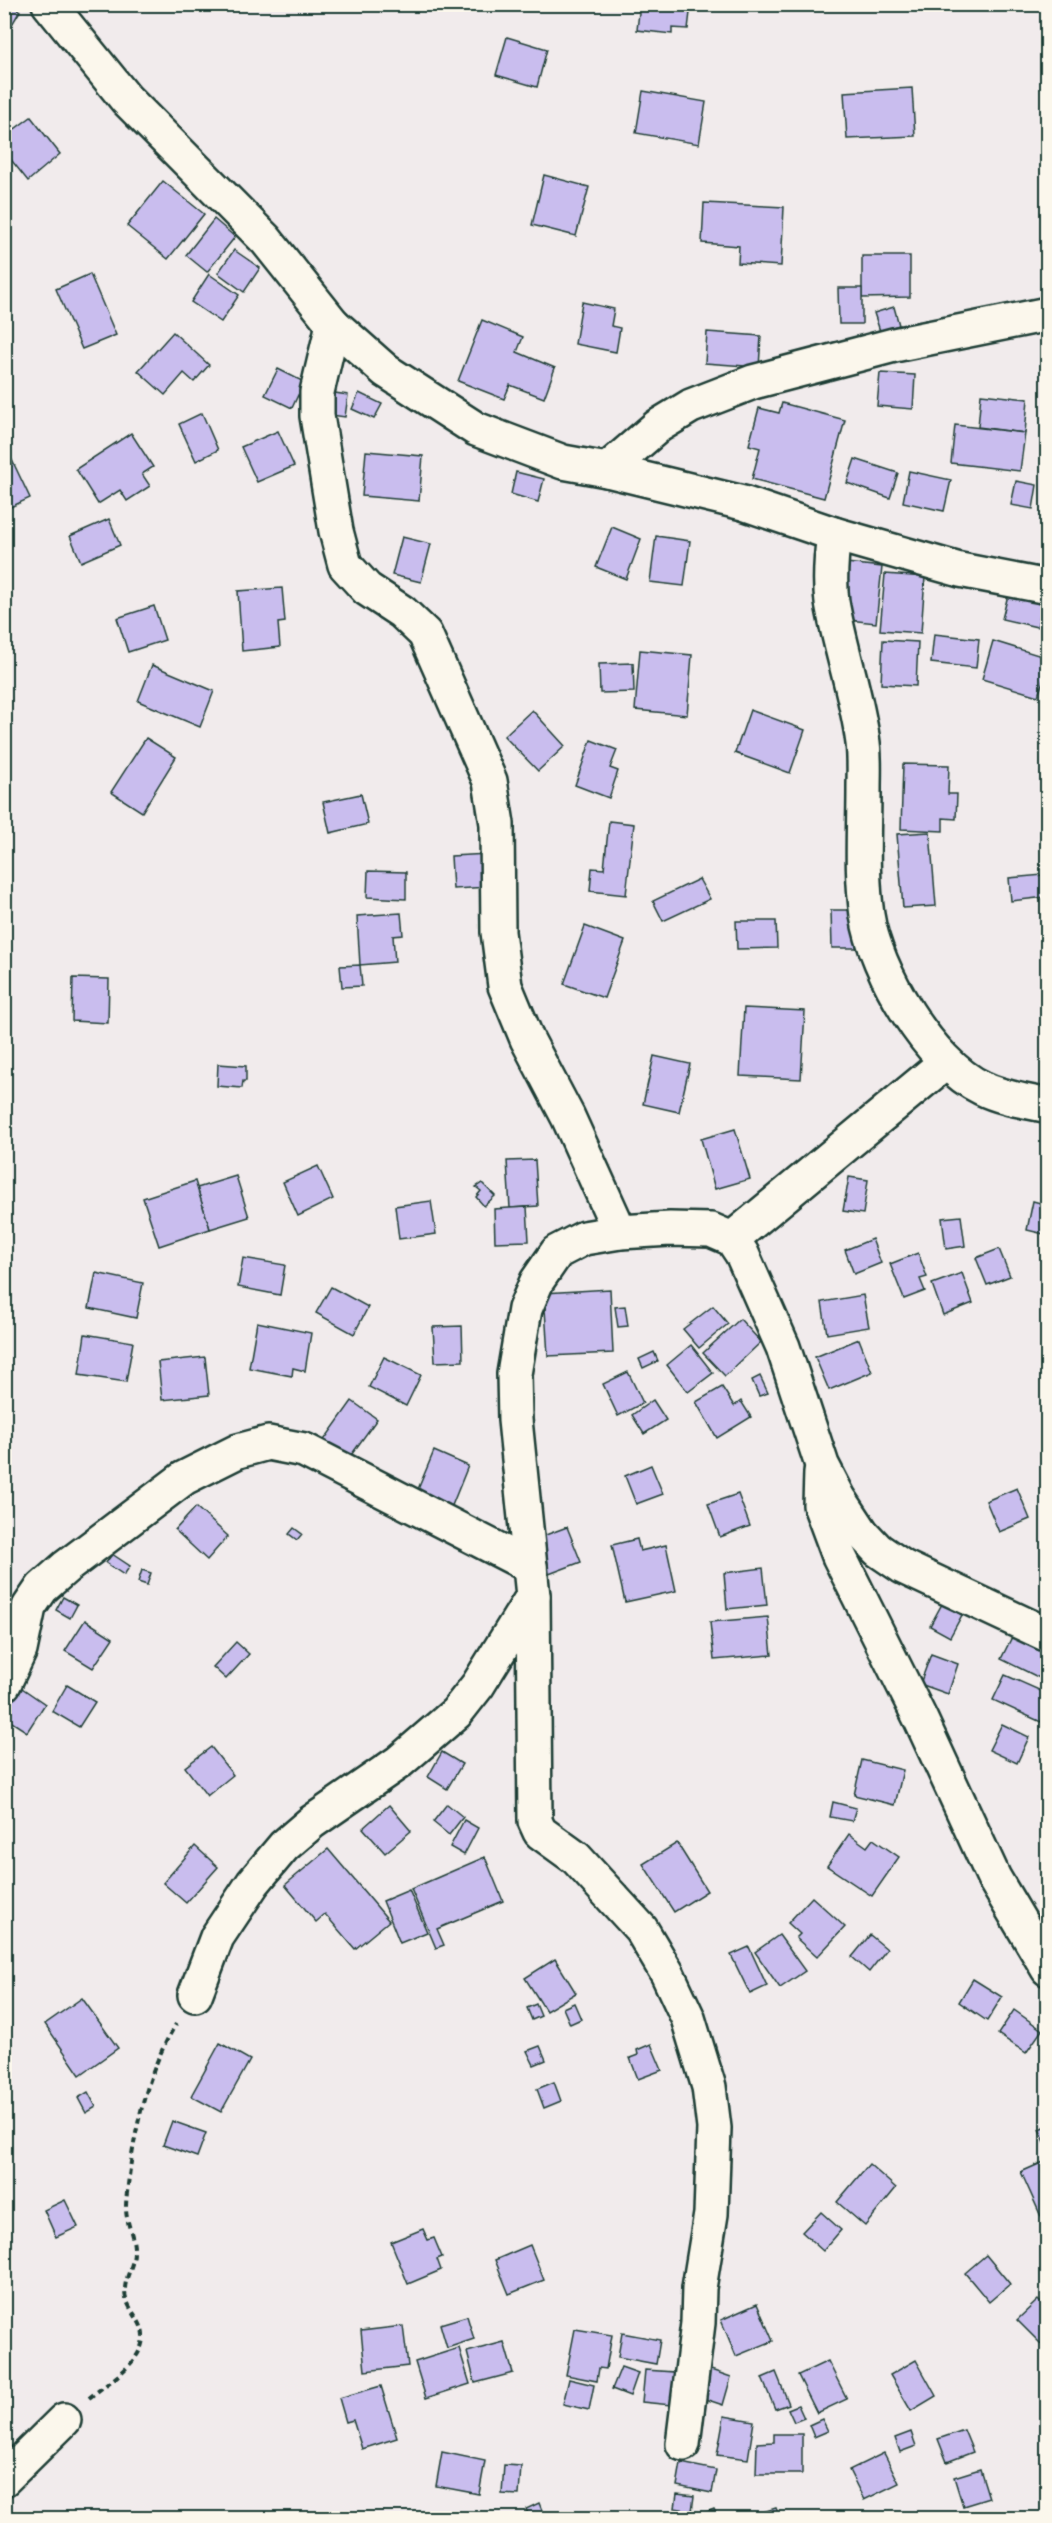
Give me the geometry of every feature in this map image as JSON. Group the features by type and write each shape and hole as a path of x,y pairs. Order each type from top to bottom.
{"street":[{"path":"49,4 126,99 266,240 333,324 386,371 476,429 563,462 607,470 743,503 834,534 960,570 1047,587"},
{"path":"607,470 658,426 692,406 753,382 894,345 1047,314"},
{"path":"333,324 317,392 317,416 336,531 345,565 366,589 402,612 425,634 490,781 497,824 498,932 505,986 527,1039 568,1117 620,1232"},
{"path":"834,534 830,565 832,601 860,722 865,756 864,870 867,917 882,970 912,1018 946,1062 981,1088 1021,1101 1047,1106"},
{"path":"732,1239 946,1062"},
{"path":"683,2444 698,2323 699,2288 711,2214 714,2128 709,2087 688,2018 667,1973 641,1929 576,1858 540,1832 535,1821 531,1581 515,1420 514,1374 525,1309 537,1281 557,1252 584,1238 669,1228 711,1230 732,1239 742,1254 783,1347 822,1465 839,1498 862,1533 878,1550 903,1567 1047,1635"},
{"path":"4,1684 20,1650 29,1607 42,1588 184,1478 238,1451 268,1443 304,1450 531,1581"},
{"path":"822,1465 819,1486 820,1506 839,1556 921,1720 994,1878 1047,1969"},
{"path":"195,1995 217,1937 265,1868 284,1846 312,1822 399,1762 456,1713 478,1685 531,1581"},
{"path":"4,2479 64,2420"}],"path":[{"path":"64,2420 134,2361 143,2339 140,2323 129,2309 125,2294 125,2281 134,2256 134,2242 128,2227 126,2208 131,2160 149,2081 160,2052 195,1995"}],"building":[{"path":"4,4 10,4 20,11 4,38"},
{"path":"640,4 691,4 688,29 672,28 672,34 637,30"},
{"path":"507,37 547,49 537,87 496,75"},
{"path":"912,88 915,136 847,139 844,92"},
{"path":"643,91 706,102 699,144 636,133"},
{"path":"31,117 60,154 28,181 4,151 4,137"},
{"path":"544,175 589,187 576,236 532,225"},
{"path":"163,181 204,214 168,259 127,226"},
{"path":"704,203 784,207 781,266 738,263 739,246 702,243"},
{"path":"214,219 235,237 207,272 186,255"},
{"path":"234,250 260,268 244,292 218,273"},
{"path":"862,256 910,256 910,297 862,298"},
{"path":"90,274 116,335 82,349 56,289"},
{"path":"209,274 239,295 221,322 191,302"},
{"path":"838,288 862,288 862,324 839,324"},
{"path":"582,302 614,309 611,326 620,328 616,352 575,344"},
{"path":"894,307 899,325 880,331 874,313"},
{"path":"482,320 523,337 517,352 555,368 544,398 510,385 504,399 458,381"},
{"path":"173,332 209,365 194,382 184,373 165,395 138,371"},
{"path":"707,332 761,336 759,367 705,363"},
{"path":"278,369 304,382 292,408 265,395"},
{"path":"880,373 915,375 913,409 877,406"},
{"path":"328,392 348,395 345,417 325,414"},
{"path":"359,393 382,404 374,419 352,409"},
{"path":"981,394 1028,399 1025,433 978,427"},
{"path":"782,403 845,420 824,498 752,479 760,448 749,445 759,408 779,413"},
{"path":"202,413 218,450 196,461 179,424"},
{"path":"955,425 1025,433 1020,471 951,463"},
{"path":"278,431 294,466 257,482 241,447"},
{"path":"131,433 153,467 142,474 150,486 127,501 120,490 98,504 76,469"},
{"path":"366,451 423,456 419,501 362,496"},
{"path":"855,459 898,473 890,498 847,483"},
{"path":"12,460 30,498 4,510 4,464"},
{"path":"909,471 951,480 944,511 903,502"},
{"path":"516,472 544,479 538,502 511,494"},
{"path":"1016,481 1037,485 1033,509 1011,505"},
{"path":"109,519 120,545 81,562 70,536"},
{"path":"612,527 641,539 626,579 596,567"},
{"path":"656,536 690,541 684,586 650,582"},
{"path":"402,537 431,544 421,582 392,575"},
{"path":"846,563 882,567 876,623 840,619"},
{"path":"885,574 925,577 921,633 880,630"},
{"path":"282,588 285,622 278,623 280,647 242,651 238,591"},
{"path":"1008,595 1043,603 1037,627 1002,619"},
{"path":"154,606 165,640 128,652 117,618"},
{"path":"934,634 979,639 976,668 931,663"},
{"path":"883,640 918,642 916,686 881,684"},
{"path":"993,641 1048,658 1048,666 1038,696 982,679"},
{"path":"640,650 692,655 687,715 635,710"},
{"path":"633,663 634,692 600,693 599,664"},
{"path":"152,665 214,691 200,727 138,701"},
{"path":"532,710 565,746 538,771 504,736"},
{"path":"750,710 805,730 790,773 735,753"},
{"path":"146,738 176,757 142,812 111,792"},
{"path":"591,740 617,750 610,768 618,771 609,798 575,785"},
{"path":"903,764 949,765 948,794 957,794 956,819 943,818 943,831 901,829"},
{"path":"361,794 368,824 330,833 323,802"},
{"path":"609,821 634,824 626,895 590,891 592,868 604,869"},
{"path":"930,832 936,906 903,908 897,834"},
{"path":"489,854 490,887 453,889 451,856"},
{"path":"368,871 406,872 406,899 367,897"},
{"path":"1043,875 1046,897 1011,901 1009,878"},
{"path":"699,879 710,899 663,921 653,901"},
{"path":"831,910 858,910 858,948 832,948"},
{"path":"401,913 403,935 393,936 395,962 360,965 357,916"},
{"path":"736,921 776,921 777,948 737,949"},
{"path":"585,926 625,941 604,998 564,984"},
{"path":"360,965 362,986 342,987 340,966"},
{"path":"73,978 109,979 108,1023 72,1021"},
{"path":"744,1008 805,1011 801,1079 740,1076"},
{"path":"654,1056 690,1064 679,1112 643,1104"},
{"path":"218,1064 246,1066 246,1081 243,1081 242,1088 217,1086"},
{"path":"735,1129 750,1179 715,1189 701,1139"},
{"path":"535,1160 538,1206 510,1208 507,1161"},
{"path":"318,1166 333,1199 298,1216 283,1182"},
{"path":"236,1176 249,1217 210,1229 197,1188"},
{"path":"849,1177 868,1180 863,1214 843,1211"},
{"path":"195,1181 210,1229 159,1246 143,1198"},
{"path":"482,1183 495,1196 484,1206 476,1197 481,1191 476,1187"},
{"path":"431,1201 436,1234 399,1239 395,1206"},
{"path":"1033,1201 1048,1205 1048,1235 1027,1230"},
{"path":"527,1207 529,1241 495,1242 494,1209"},
{"path":"961,1216 965,1246 946,1249 942,1218"},
{"path":"872,1239 881,1263 854,1274 845,1250"},
{"path":"999,1249 1010,1276 987,1285 976,1258"},
{"path":"918,1253 927,1277 920,1279 925,1291 904,1299 890,1264"},
{"path":"243,1258 285,1265 280,1295 238,1287"},
{"path":"96,1273 143,1283 136,1318 89,1308"},
{"path":"962,1273 973,1303 943,1315 932,1284"},
{"path":"331,1287 368,1307 354,1334 316,1313"},
{"path":"610,1289 613,1353 548,1356 544,1293"},
{"path":"863,1295 869,1327 827,1334 822,1302"},
{"path":"625,1306 628,1326 618,1327 615,1307"},
{"path":"713,1306 728,1324 699,1348 683,1329"},
{"path":"740,1319 761,1342 725,1376 703,1353"},
{"path":"257,1322 311,1333 305,1371 293,1368 292,1376 249,1368"},
{"path":"462,1326 463,1361 435,1362 433,1327"},
{"path":"85,1334 133,1342 126,1382 79,1375"},
{"path":"859,1339 872,1372 829,1390 815,1357"},
{"path":"691,1345 713,1373 688,1392 667,1365"},
{"path":"654,1352 658,1361 643,1368 639,1359"},
{"path":"205,1357 209,1395 162,1400 158,1362"},
{"path":"384,1357 421,1375 406,1406 369,1387"},
{"path":"628,1372 643,1403 618,1416 603,1384"},
{"path":"760,1376 768,1393 759,1396 752,1380"},
{"path":"722,1387 734,1406 741,1401 751,1417 717,1438 696,1402"},
{"path":"653,1400 666,1420 644,1434 632,1415"},
{"path":"352,1401 377,1419 347,1461 322,1443"},
{"path":"434,1451 468,1466 451,1508 416,1494"},
{"path":"651,1465 663,1494 636,1504 625,1476"},
{"path":"1017,1488 1030,1519 999,1532 986,1501"},
{"path":"738,1494 750,1526 720,1537 708,1504"},
{"path":"196,1507 228,1536 207,1560 175,1530"},
{"path":"567,1527 581,1562 549,1574 535,1539"},
{"path":"294,1528 302,1534 297,1540 289,1534"},
{"path":"637,1539 640,1551 666,1545 676,1591 625,1602 612,1545"},
{"path":"112,1554 130,1566 124,1575 106,1563"},
{"path":"763,1568 767,1605 727,1609 724,1573"},
{"path":"142,1570 151,1573 147,1585 138,1582"},
{"path":"63,1597 77,1605 70,1618 56,1610"},
{"path":"942,1604 962,1615 950,1637 930,1626"},
{"path":"768,1617 772,1655 714,1660 710,1622"},
{"path":"85,1620 113,1638 93,1668 65,1651"},
{"path":"1015,1631 1048,1647 1048,1682 1001,1659"},
{"path":"236,1642 249,1654 226,1679 213,1667"},
{"path":"931,1654 958,1664 948,1694 920,1684"},
{"path":"1005,1675 1048,1694 1048,1707 1041,1722 993,1700"},
{"path":"67,1685 95,1702 79,1727 52,1711"},
{"path":"19,1686 45,1704 27,1732 4,1717 4,1707"},
{"path":"1002,1724 1029,1737 1017,1763 989,1750"},
{"path":"211,1747 233,1775 207,1796 185,1767"},
{"path":"442,1752 462,1764 447,1789 428,1777"},
{"path":"862,1760 903,1770 895,1805 854,1795"},
{"path":"833,1802 856,1808 852,1821 830,1817"},
{"path":"447,1804 463,1817 449,1835 433,1822"},
{"path":"389,1805 411,1831 385,1853 363,1828"},
{"path":"464,1820 478,1828 464,1855 450,1847"},
{"path":"849,1834 867,1847 873,1839 899,1857 872,1896 827,1866"},
{"path":"677,1843 707,1891 674,1912 643,1864"},
{"path":"195,1846 218,1867 186,1903 163,1883"},
{"path":"328,1849 389,1921 355,1949 325,1914 316,1922 285,1885"},
{"path":"485,1857 503,1901 437,1929 444,1945 436,1948 411,1889"},
{"path":"409,1890 427,1932 400,1943 383,1901"},
{"path":"812,1897 845,1927 817,1957 796,1938 800,1934 788,1923"},
{"path":"779,1935 805,1971 780,1988 755,1952"},
{"path":"870,1935 887,1949 869,1972 852,1957"},
{"path":"749,1947 767,1986 750,1994 731,1955"},
{"path":"555,1959 576,1993 546,2011 525,1978"},
{"path":"973,1979 1002,1997 987,2021 959,2002"},
{"path":"82,1998 118,2048 80,2075 45,2024"},
{"path":"574,2003 581,2019 570,2024 563,2008"},
{"path":"536,2004 541,2016 532,2020 527,2008"},
{"path":"1014,2010 1042,2030 1026,2053 998,2034"},
{"path":"220,2043 250,2060 221,2112 191,2096"},
{"path":"651,2044 662,2070 638,2079 630,2058 638,2055 637,2050"},
{"path":"540,2046 546,2060 534,2065 527,2051"},
{"path":"554,2082 561,2101 544,2108 537,2089"},
{"path":"88,2092 96,2107 86,2113 78,2098"},
{"path":"172,2121 206,2133 197,2157 163,2145"},
{"path":"1048,2125 1048,2146 1047,2146 1039,2129"},
{"path":"1048,2160 1048,2222 1044,2223 1021,2172"},
{"path":"869,2164 896,2188 865,2226 837,2202"},
{"path":"65,2200 78,2227 56,2237 44,2210"},
{"path":"821,2212 841,2230 823,2251 802,2232"},
{"path":"423,2229 428,2240 434,2238 442,2257 437,2259 441,2270 408,2284 391,2242"},
{"path":"530,2245 544,2280 509,2294 495,2260"},
{"path":"986,2255 1010,2284 989,2302 965,2273"},
{"path":"1038,2300 1048,2310 1048,2347 1046,2349 1017,2320"},
{"path":"757,2304 773,2341 736,2356 721,2320"},
{"path":"467,2316 474,2339 447,2348 440,2324"},
{"path":"403,2326 408,2366 365,2371 361,2331"},
{"path":"575,2329 612,2335 606,2369 599,2368 597,2381 566,2375"},
{"path":"622,2333 660,2340 656,2364 618,2357"},
{"path":"504,2342 513,2373 475,2383 467,2352"},
{"path":"459,2348 470,2384 426,2398 415,2362"},
{"path":"916,2360 936,2396 911,2411 890,2375"},
{"path":"828,2361 847,2399 817,2413 798,2375"},
{"path":"621,2367 638,2373 630,2396 612,2389"},
{"path":"708,2369 731,2377 723,2405 699,2397"},
{"path":"645,2370 674,2372 671,2405 642,2402"},
{"path":"776,2372 789,2404 775,2409 762,2378"},
{"path":"569,2379 594,2385 589,2410 563,2404"},
{"path":"381,2386 397,2438 362,2449 353,2420 346,2422 339,2398"},
{"path":"798,2405 804,2418 794,2422 788,2409"},
{"path":"724,2416 754,2421 748,2459 717,2455"},
{"path":"822,2419 828,2431 814,2437 809,2425"},
{"path":"964,2430 973,2452 947,2462 938,2439"},
{"path":"911,2432 916,2446 900,2452 895,2438"},
{"path":"774,2434 802,2434 802,2474 756,2474 757,2443 774,2442"},
{"path":"442,2452 485,2461 479,2494 436,2486"},
{"path":"884,2453 899,2483 864,2500 849,2470"},
{"path":"681,2463 716,2470 712,2493 677,2486"},
{"path":"504,2465 521,2466 519,2495 502,2494"},
{"path":"980,2469 989,2498 963,2506 954,2477"},
{"path":"677,2494 694,2496 692,2511 675,2508"},
{"path":"539,2503 545,2518 530,2518 526,2509"},
{"path":"776,2508 780,2518 744,2518"},
{"path":"714,2509 718,2518 692,2518"}]}
